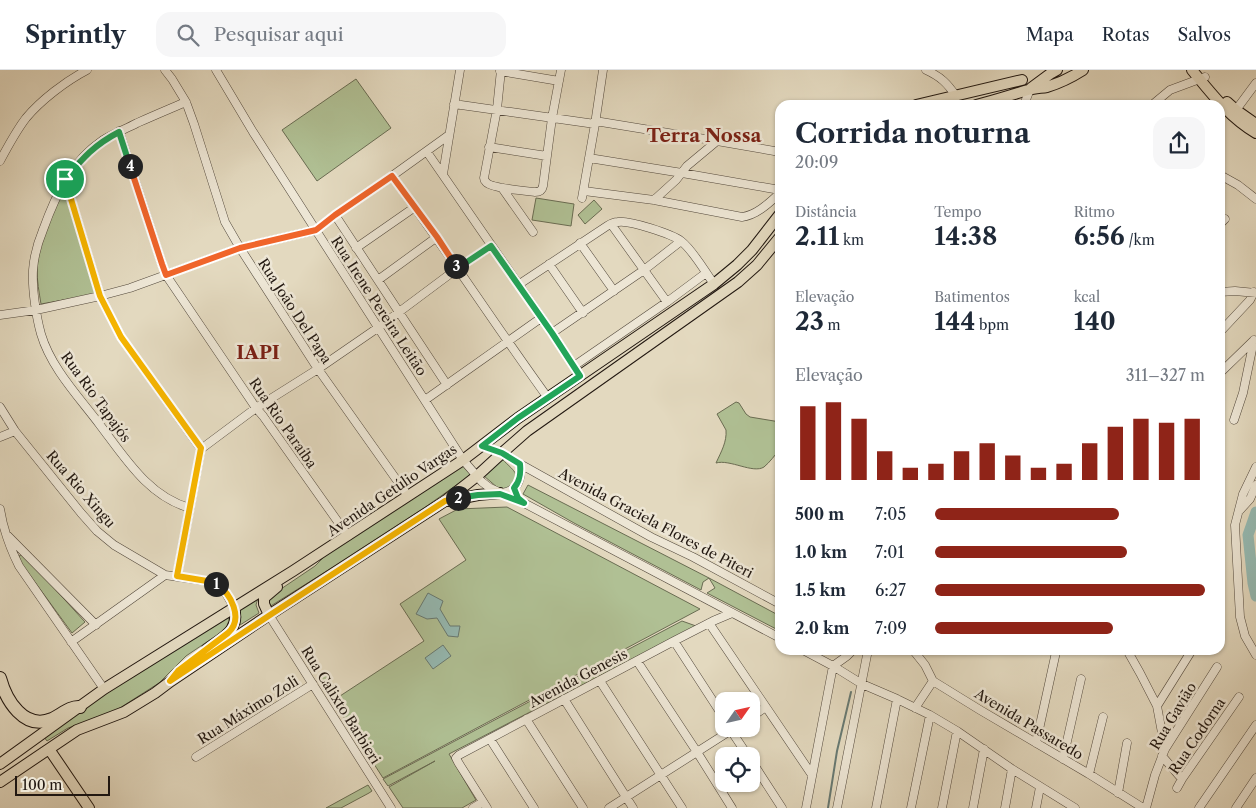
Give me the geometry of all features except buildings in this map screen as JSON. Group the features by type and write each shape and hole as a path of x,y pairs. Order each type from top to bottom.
{"highway":[{"path":"0,678 10,704 23,716 31,720 44,722 74,706 80,707"}],"main road":[{"path":"994,100 1030,89 1046,87 1082,70"},
{"path":"1192,70 1201,75 1223,100"},
{"path":"1030,89 1051,71"},
{"path":"938,100 1024,75"},
{"path":"1013,95 1024,75"},
{"path":"1225,103 1245,126 1256,133"},
{"path":"1234,113 1256,124"},
{"name":"Avenida Getúlio Vargas","path":"0,764 104,690 348,536 463,460 548,398 714,284 752,250 775,220"},
{"path":"0,782 77,730 124,712 155,693 170,681 445,501 527,432 738,282 757,265 775,243"},
{"path":"482,446 502,453"},
{"path":"445,501 478,495 500,494"},
{"path":"270,615 264,604 264,598 289,578 293,571"},
{"path":"170,681 178,671 232,629 236,618 234,607"},
{"path":"49,749 89,808"}],"street":[{"path":"0,161 27,117 62,86 87,70"},
{"name":"Rua João Del Papa","path":"165,70 186,102 225,222 318,369 408,496"},
{"name":"Rua Irene Pereira Leitão","path":"216,70 232,99 463,460 477,476"},
{"path":"560,81 500,70 497,110 489,147 485,182 502,188 534,192 539,192 542,189 552,118 560,81 561,70"},
{"path":"603,70 583,194 654,200 742,217 755,213 775,196"},
{"path":"926,70 940,76 956,96"},
{"path":"443,174 459,71"},
{"path":"1158,100 1170,90 1201,75"},
{"path":"1234,113 1256,83"},
{"path":"1026,100 1030,89"},
{"path":"1010,100 1013,95"},
{"name":"Rua Rio Tapajós","path":"186,102 103,140 86,155 65,179 37,245 33,269 33,290 41,334 54,363 62,375 145,481 166,498 190,508"},
{"path":"454,104 595,122 717,140 775,151"},
{"name":"Rua Rio Paraíba","path":"119,132 166,275 256,408 348,536"},
{"path":"0,315 36,310 130,288 240,248 316,230 450,135"},
{"path":"654,200 676,180 687,166 717,140"},
{"path":"489,147 547,156"},
{"path":"427,152 580,376"},
{"path":"589,158 775,191"},
{"path":"392,176 437,237 548,398"},
{"path":"1225,178 1256,199"},
{"path":"65,179 100,296 121,337 201,448"},
{"path":"502,188 533,232"},
{"path":"356,248 415,207"},
{"path":"335,215 447,385"},
{"path":"518,285 580,243 611,224 618,222 628,222 671,235 682,241 714,284"},
{"path":"611,224 667,302"},
{"path":"378,280 437,237"},
{"path":"552,333 644,270 682,241"},
{"path":"580,243 614,291"},
{"path":"177,576 201,448 256,408 318,369 400,313 458,268 491,246"},
{"path":"549,264 583,313"},
{"path":"574,366 706,273"},
{"path":"1225,292 1255,293 1225,327"},
{"path":"425,400 542,318"},
{"path":"1225,367 1255,339"},
{"path":"1234,420 1243,393 1255,339"},
{"name":"Rua Rio Xingu","path":"0,407 15,430 81,513 114,545 165,575 213,582 224,590 234,607"},
{"path":"0,437 15,430"},
{"name":"Avenida Graciela Flores de Piteri","path":"502,453 655,539 693,557 775,601"},
{"path":"500,494 506,493 518,484 520,464"},
{"path":"1256,467 1243,494 1235,525 1240,617 1246,636 1256,655"},
{"path":"477,476 487,486 500,494 524,503 775,635"},
{"path":"1240,510 1250,499 1256,484"},
{"path":"514,488 518,498 524,503"},
{"path":"0,509 6,534 19,566 104,690"},
{"path":"6,534 96,625"},
{"path":"72,642 165,575"},
{"path":"771,599 775,597"},
{"path":"715,604 711,622 812,774"},
{"name":"Avenida Genesis","path":"485,805 458,762 456,758 459,755 674,641 732,613"},
{"name":"Rua Calixto Barbieri","path":"270,615 391,808"},
{"path":"674,641 715,704"},
{"path":"812,655 862,684 930,715 957,731 1067,806 1075,808"},
{"path":"806,808 833,666 848,655"},
{"path":"837,808 867,655"},
{"name":"Avenida Passaredo","path":"917,655 926,665 933,680 1144,808"},
{"path":"1036,743 1055,655"},
{"path":"1130,655 1156,706 1163,752 1182,779"},
{"path":"1156,706 1189,655"},
{"path":"637,661 732,808"},
{"name":"Rua Gavião","path":"1144,808 1163,752 1217,667"},
{"path":"1063,759 1081,679"},
{"path":"916,708 933,680"},
{"path":"600,681 682,808"},
{"name":"Rua Máximo Zoli","path":"196,757 313,684"},
{"name":"Rua Codorna","path":"1177,788 1239,697"},
{"path":"564,699 633,808"},
{"path":"876,808 897,699"},
{"path":"760,711 766,707"},
{"path":"911,808 930,715"},
{"path":"1089,774 1103,716"},
{"path":"526,719 583,808"},
{"path":"1200,808 1256,725"},
{"path":"942,808 957,731"},
{"path":"609,808 718,738"},
{"path":"490,739 534,808"},
{"path":"1118,793 1127,743"},
{"path":"973,808 984,750"},
{"path":"1004,808 1012,769"},
{"path":"760,774 782,808"},
{"path":"1236,808 1256,778"},
{"path":"1036,808 1040,787"},
{"path":"473,808 485,805"}],"green space":[{"path":"356,79 391,128 317,181 282,130"},
{"path":"65,183 97,294 41,304 37,278 40,247"},
{"path":"536,198 574,204 571,226 532,220"},
{"path":"594,200 602,209 585,224 578,215"},
{"path":"736,402 739,403 750,417 775,421 775,455 764,467 759,469 722,462 716,463 726,439 726,430 717,414"},
{"path":"502,459 516,474 515,481 508,491 498,488 484,476"},
{"path":"462,465 470,474 465,479 424,508 269,607 268,601 278,591 315,566 327,554"},
{"path":"528,485 709,578 703,582 701,590 523,494"},
{"path":"507,507 700,609 383,778 318,677 324,672 340,696 424,641 400,604 466,560 439,519 458,509"},
{"path":"20,555 25,556 85,622 72,633 21,563"},
{"path":"709,578 775,613 775,628 707,593 715,588"},
{"path":"258,598 256,605 259,613 240,625 241,617 238,610"},
{"path":"226,617 232,621 229,627 186,656 159,683 112,713 68,728 47,741 44,737 121,682"},
{"path":"682,621 696,626 449,754 476,800 462,808 403,808 389,787 435,761 388,786 383,779"},
{"path":"368,785 372,791 369,793 341,808 326,808"}],"water":[{"path":"428,593 443,601 440,609 450,626 460,626 458,637 448,636 437,618 427,619 416,614"},
{"path":"443,645 451,656 433,669 425,658"}],"waterway":[{"path":"1256,512 1248,535 1256,596"},
{"path":"828,808 837,751 851,692"}],"district":[{"name":"Terra Nossa","path":"704,135"},
{"name":"IAPI","path":"258,352"}],"route":[{"path":"119,132 166,275 240,248 316,230 392,176 458,268 491,246 580,376 518,418 482,446 502,453 520,464 520,478 514,488 518,498 524,503 500,494 462,497 445,501 170,681 178,671 232,629 235,624 236,614 229,598 220,586 213,582 177,576 201,448 121,337 105,307 65,179 86,155 103,140 119,132"}]}
